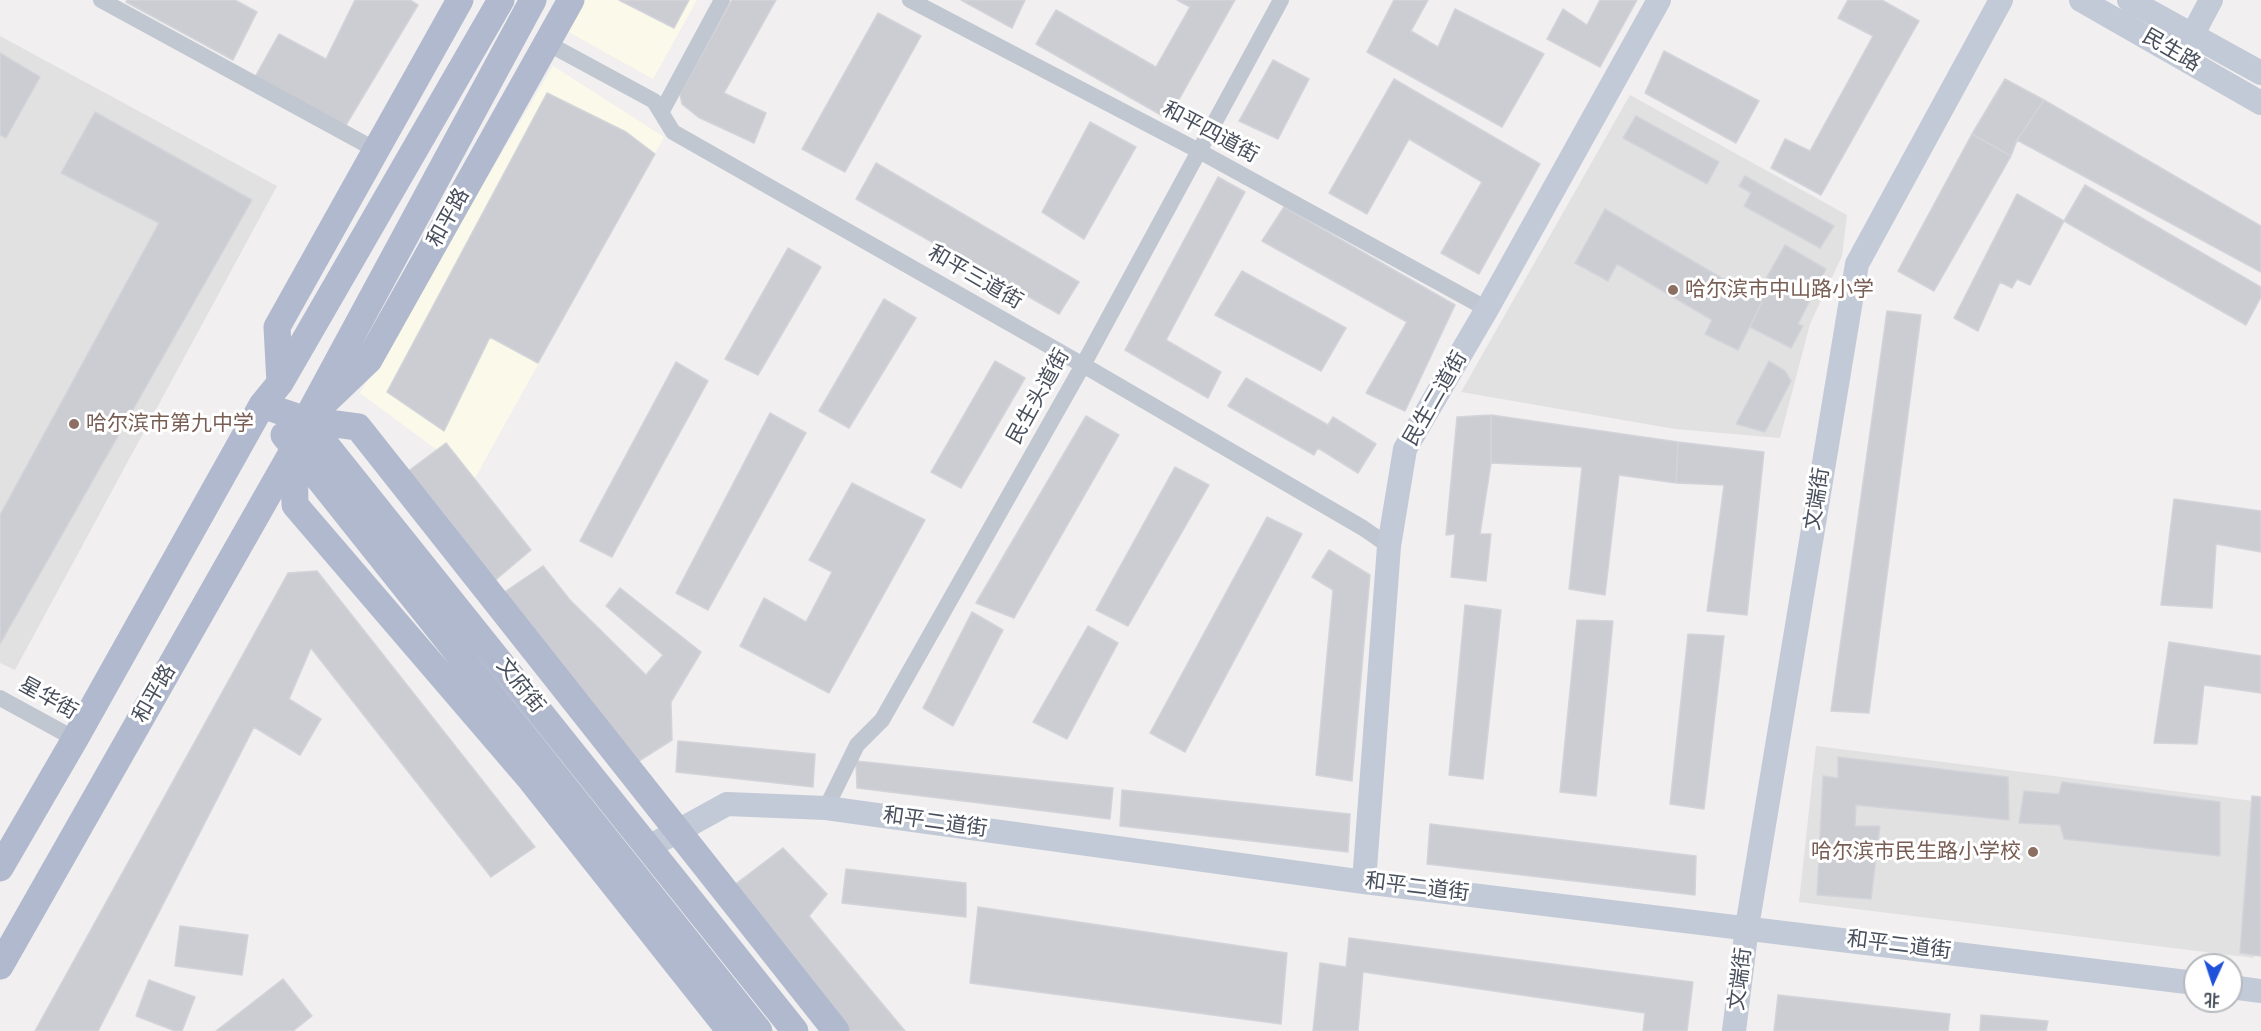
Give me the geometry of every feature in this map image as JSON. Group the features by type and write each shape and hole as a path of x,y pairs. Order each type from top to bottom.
{"main road":[{"path":"280,383 277,327 460,0"},
{"path":"0,868 262,405 280,383 501,0"},
{"name":"和平路","path":"0,966 294,448 306,420 533,0"},
{"name":"和平路","path":"306,420 369,360 571,0"},
{"path":"366,234 376,150"},
{"path":"419,270 431,187"},
{"path":"262,405 306,420 358,427 836,1031"},
{"name":"文府街","path":"262,405 759,1031"},
{"name":"文府街","path":"306,420 795,1031"},
{"path":"294,448 295,505 531,780 730,1031"}],"street":[{"path":"101,0 376,150"},
{"path":"662,111 722,0"},
{"name":"和平四道街","path":"910,0 1199,152 1487,309"},
{"name":"民生头道街","path":"826,808 857,745 882,720 1083,365 1281,0"},
{"name":"民生二道街","path":"1364,882 1389,546 1405,450 1487,309 1659,0"},
{"name":"文端街","path":"1734,1031 1747,927 1857,264 2001,0"},
{"name":"民生路","path":"2081,0 2151,16 2192,34 2261,73"},
{"name":"民生路","path":"2129,0 2151,16 2181,56 2261,103"},
{"path":"2181,56 2211,0"},
{"name":"和平三道街","path":"547,43 654,101 673,132 1083,365 1363,528 1389,546"},
{"name":"星华街","path":"0,698 75,739"},
{"name":"和平二道街","path":"649,847 727,804 826,808 1364,882 2183,982"},
{"path":"2243,989 2261,991"}],"shaded area":[{"path":"582,0 697,0 653,79 565,30"},
{"name":"哈尔滨市第九中学","path":"0,36 277,186 15,670 0,663"},
{"path":"553,66 664,137 475,478 360,393"},
{"name":"哈尔滨市中山路小学","path":"1630,95 1847,215 1842,256 1810,324 1780,438 1675,429 1461,392"},
{"name":"哈尔滨市民生路小学校","path":"1816,746 2261,802 2261,908 2254,958 2243,957 2243,953 2213,953 1799,902"}],"building":[{"path":"127,0 235,0 257,12 233,60 126,2"},
{"path":"355,0 410,0 418,5 346,125 255,77 279,34 326,59"},
{"path":"619,0 689,0 674,28"},
{"path":"732,0 776,0 724,93 766,113 754,143 698,117 682,104 680,94"},
{"path":"961,0 1025,0 1012,28"},
{"path":"1177,0 1235,0 1168,119 1036,44 1056,10 1156,67 1190,7"},
{"path":"1394,0 1428,0 1411,31 1438,47 1455,9 1544,54 1502,127 1367,52"},
{"path":"1600,0 1637,0 1600,67 1547,39 1563,9 1587,25"},
{"path":"1848,0 1882,0 1919,21 1821,195 1771,168 1785,139 1810,151 1873,36 1838,18"},
{"path":"878,13 921,36 845,172 802,149"},
{"path":"1664,51 1759,101 1736,143 1645,93"},
{"path":"0,53 40,77 6,138 0,135"},
{"path":"1273,60 1309,79 1278,139 1239,121"},
{"path":"1394,79 1540,164 1479,274 1441,253 1482,182 1409,139 1367,214 1329,193"},
{"path":"2005,79 2044,100 2017,140 2011,156 1972,134"},
{"path":"547,93 626,132 655,154 538,363 490,337 444,431 387,392"},
{"path":"2044,100 2261,226 2261,272 2017,140"},
{"path":"95,112 252,200 0,644 0,515 159,223 61,173"},
{"path":"1636,116 1719,162 1707,184 1623,138"},
{"path":"1090,122 1136,147 1084,239 1042,212"},
{"path":"1972,134 2011,156 1934,291 1898,271"},
{"path":"876,163 1079,282 1059,314 856,199"},
{"path":"1745,176 1834,226 1820,248 1744,206 1751,193 1739,186"},
{"path":"1218,177 1245,192 1166,340 1221,372 1208,398 1125,350"},
{"path":"2085,185 2261,287 2261,297 2246,325 2064,221"},
{"path":"2017,194 2064,221 2030,285 2017,279 2012,288 2000,282 1978,331 1954,318"},
{"path":"1284,207 1455,305 1405,411 1366,393 1407,322 1262,241"},
{"path":"1605,209 1762,302 1738,350 1705,334 1712,320 1617,264 1608,281 1575,263"},
{"path":"1785,245 1826,269 1798,324 1803,326 1791,348 1750,327 1762,302 1755,298"},
{"path":"788,248 821,267 758,375 725,359"},
{"path":"1242,271 1346,328 1321,371 1215,315"},
{"path":"884,299 916,318 849,428 819,411"},
{"path":"1887,311 1921,315 1869,713 1831,711"},
{"path":"995,361 1025,378 961,488 931,472"},
{"path":"1769,361 1785,371 1791,381 1765,432 1736,424"},
{"path":"676,362 708,381 612,557 580,541"},
{"path":"1246,378 1328,425 1333,417 1376,444 1358,473 1318,448 1314,455 1228,406"},
{"path":"770,413 806,433 708,610 676,593"},
{"path":"1491,415 1678,442 1676,483 1619,475 1605,595 1569,589 1582,467 1491,463"},
{"path":"1491,415 1491,463 1480,534 1491,534 1486,581 1451,577 1455,534 1446,535 1457,417"},
{"path":"1086,416 1119,435 1014,618 976,603"},
{"path":"1678,442 1764,452 1747,615 1707,611 1724,485 1676,483"},
{"path":"446,443 531,550 493,582 407,472"},
{"path":"1175,467 1209,485 1128,626 1096,610"},
{"path":"852,483 925,520 829,693 740,646 764,598 806,622 832,572 809,560"},
{"path":"2174,499 2261,511 2261,552 2216,544 2212,608 2161,605"},
{"path":"1267,517 1302,534 1185,752 1150,733"},
{"path":"1329,550 1370,575 1352,781 1316,775 1333,590 1312,577"},
{"path":"543,566 570,600 646,675 663,655 606,606 620,588 701,652 671,702 672,740 639,761 497,597"},
{"path":"317,571 535,847 491,877 311,648 289,699 321,719 300,755 254,727 98,1031 35,1031 288,573"},
{"path":"1465,605 1501,610 1483,779 1449,775"},
{"path":"972,612 1003,630 953,726 923,708"},
{"path":"1577,620 1613,621 1596,796 1560,792"},
{"path":"1088,626 1118,643 1067,739 1033,722"},
{"path":"1688,634 1724,636 1704,809 1670,804"},
{"path":"2169,642 2261,656 2261,693 2204,685 2197,744 2154,743"},
{"path":"678,741 815,754 813,787 676,772"},
{"path":"1838,757 2008,777 2009,820 1856,805 1855,826 1880,826 1871,899 1817,895 1823,776 1838,778"},
{"path":"856,761 1113,788 1110,819 857,788"},
{"path":"2062,782 2220,802 2220,856 2064,839 2060,825 2019,823 2024,791 2059,794"},
{"path":"1122,790 1350,814 1348,852 1120,826"},
{"path":"2252,796 2261,797 2261,956 2240,953"},
{"path":"1430,824 1696,856 1695,895 1427,864"},
{"path":"783,848 827,894 809,916 905,1031 849,1031 733,886"},
{"path":"846,869 966,883 966,917 842,903"},
{"path":"978,907 1287,953 1281,1024 970,983"},
{"path":"180,926 248,935 242,975 175,966"},
{"path":"1349,938 1693,982 1687,1031 1643,1031 1645,1013 1363,972 1358,1031 1313,1031 1320,963 1346,967"},
{"path":"283,979 312,1016 293,1031 216,1031"},
{"path":"149,980 195,997 182,1031 175,1031 136,1016"},
{"path":"1778,995 1950,1014 1948,1031 1774,1031"},
{"path":"1981,1015 2048,1021 2046,1031 1980,1031"}],"place":[{"name":"哈尔滨市中山路小学","path":"1673,290"},
{"name":"哈尔滨市第九中学","path":"74,424"},
{"name":"哈尔滨市民生路小学校","path":"2033,852"}]}
